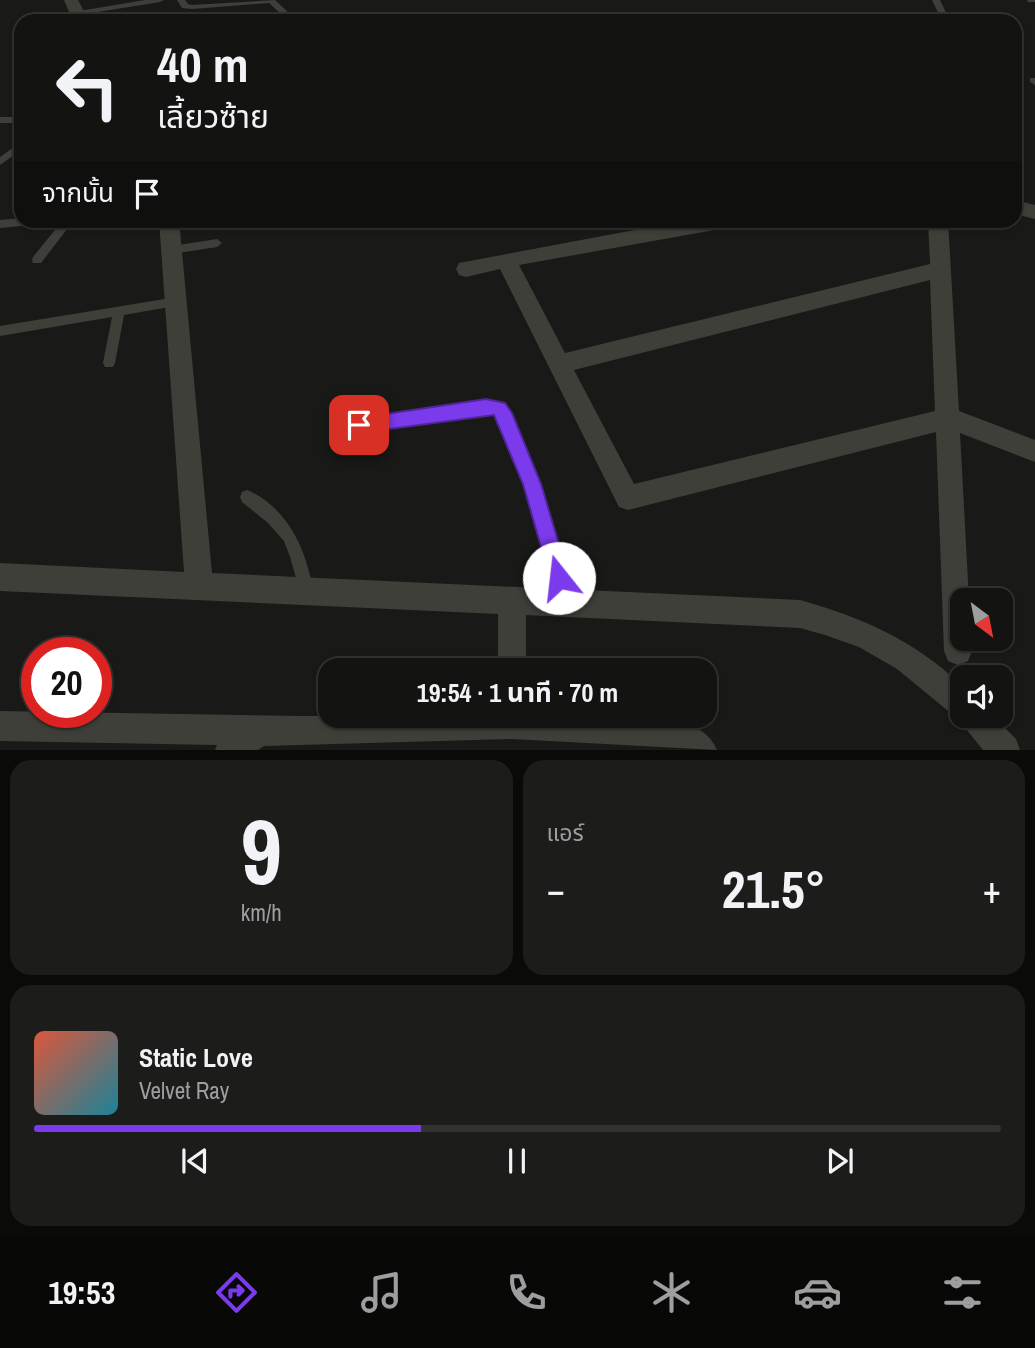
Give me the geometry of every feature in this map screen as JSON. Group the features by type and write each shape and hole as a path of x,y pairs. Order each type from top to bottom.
{"street":[{"path":"170,228 199,585"},
{"path":"466,269 686,228"},
{"path":"939,228 955,588"},
{"path":"506,260 628,498 948,418 1035,451"},
{"path":"561,364 942,269"},
{"path":"0,576 800,614 839,624 906,655 950,695"},
{"path":"512,599 512,658"},
{"path":"0,726 264,728 303,740 428,728"},
{"path":"230,750 264,728"},
{"path":"605,728 675,734 702,750"},
{"path":"984,728 1005,750"}],"lane":[{"path":"77,11 160,0"},
{"path":"181,0 186,6 192,7 271,1 286,14"},
{"path":"0,162 14,151"},
{"path":"37,260 63,228"},
{"path":"172,250 217,243"},
{"path":"0,331 177,302"},
{"path":"109,363 118,312"},
{"path":"359,425 486,406 499,408 506,418 532,484 566,601"},
{"path":"247,497 283,524 294,542 306,590"}],"route":[{"path":"359,425 486,406 499,408 506,418 532,484 559,578"}]}
